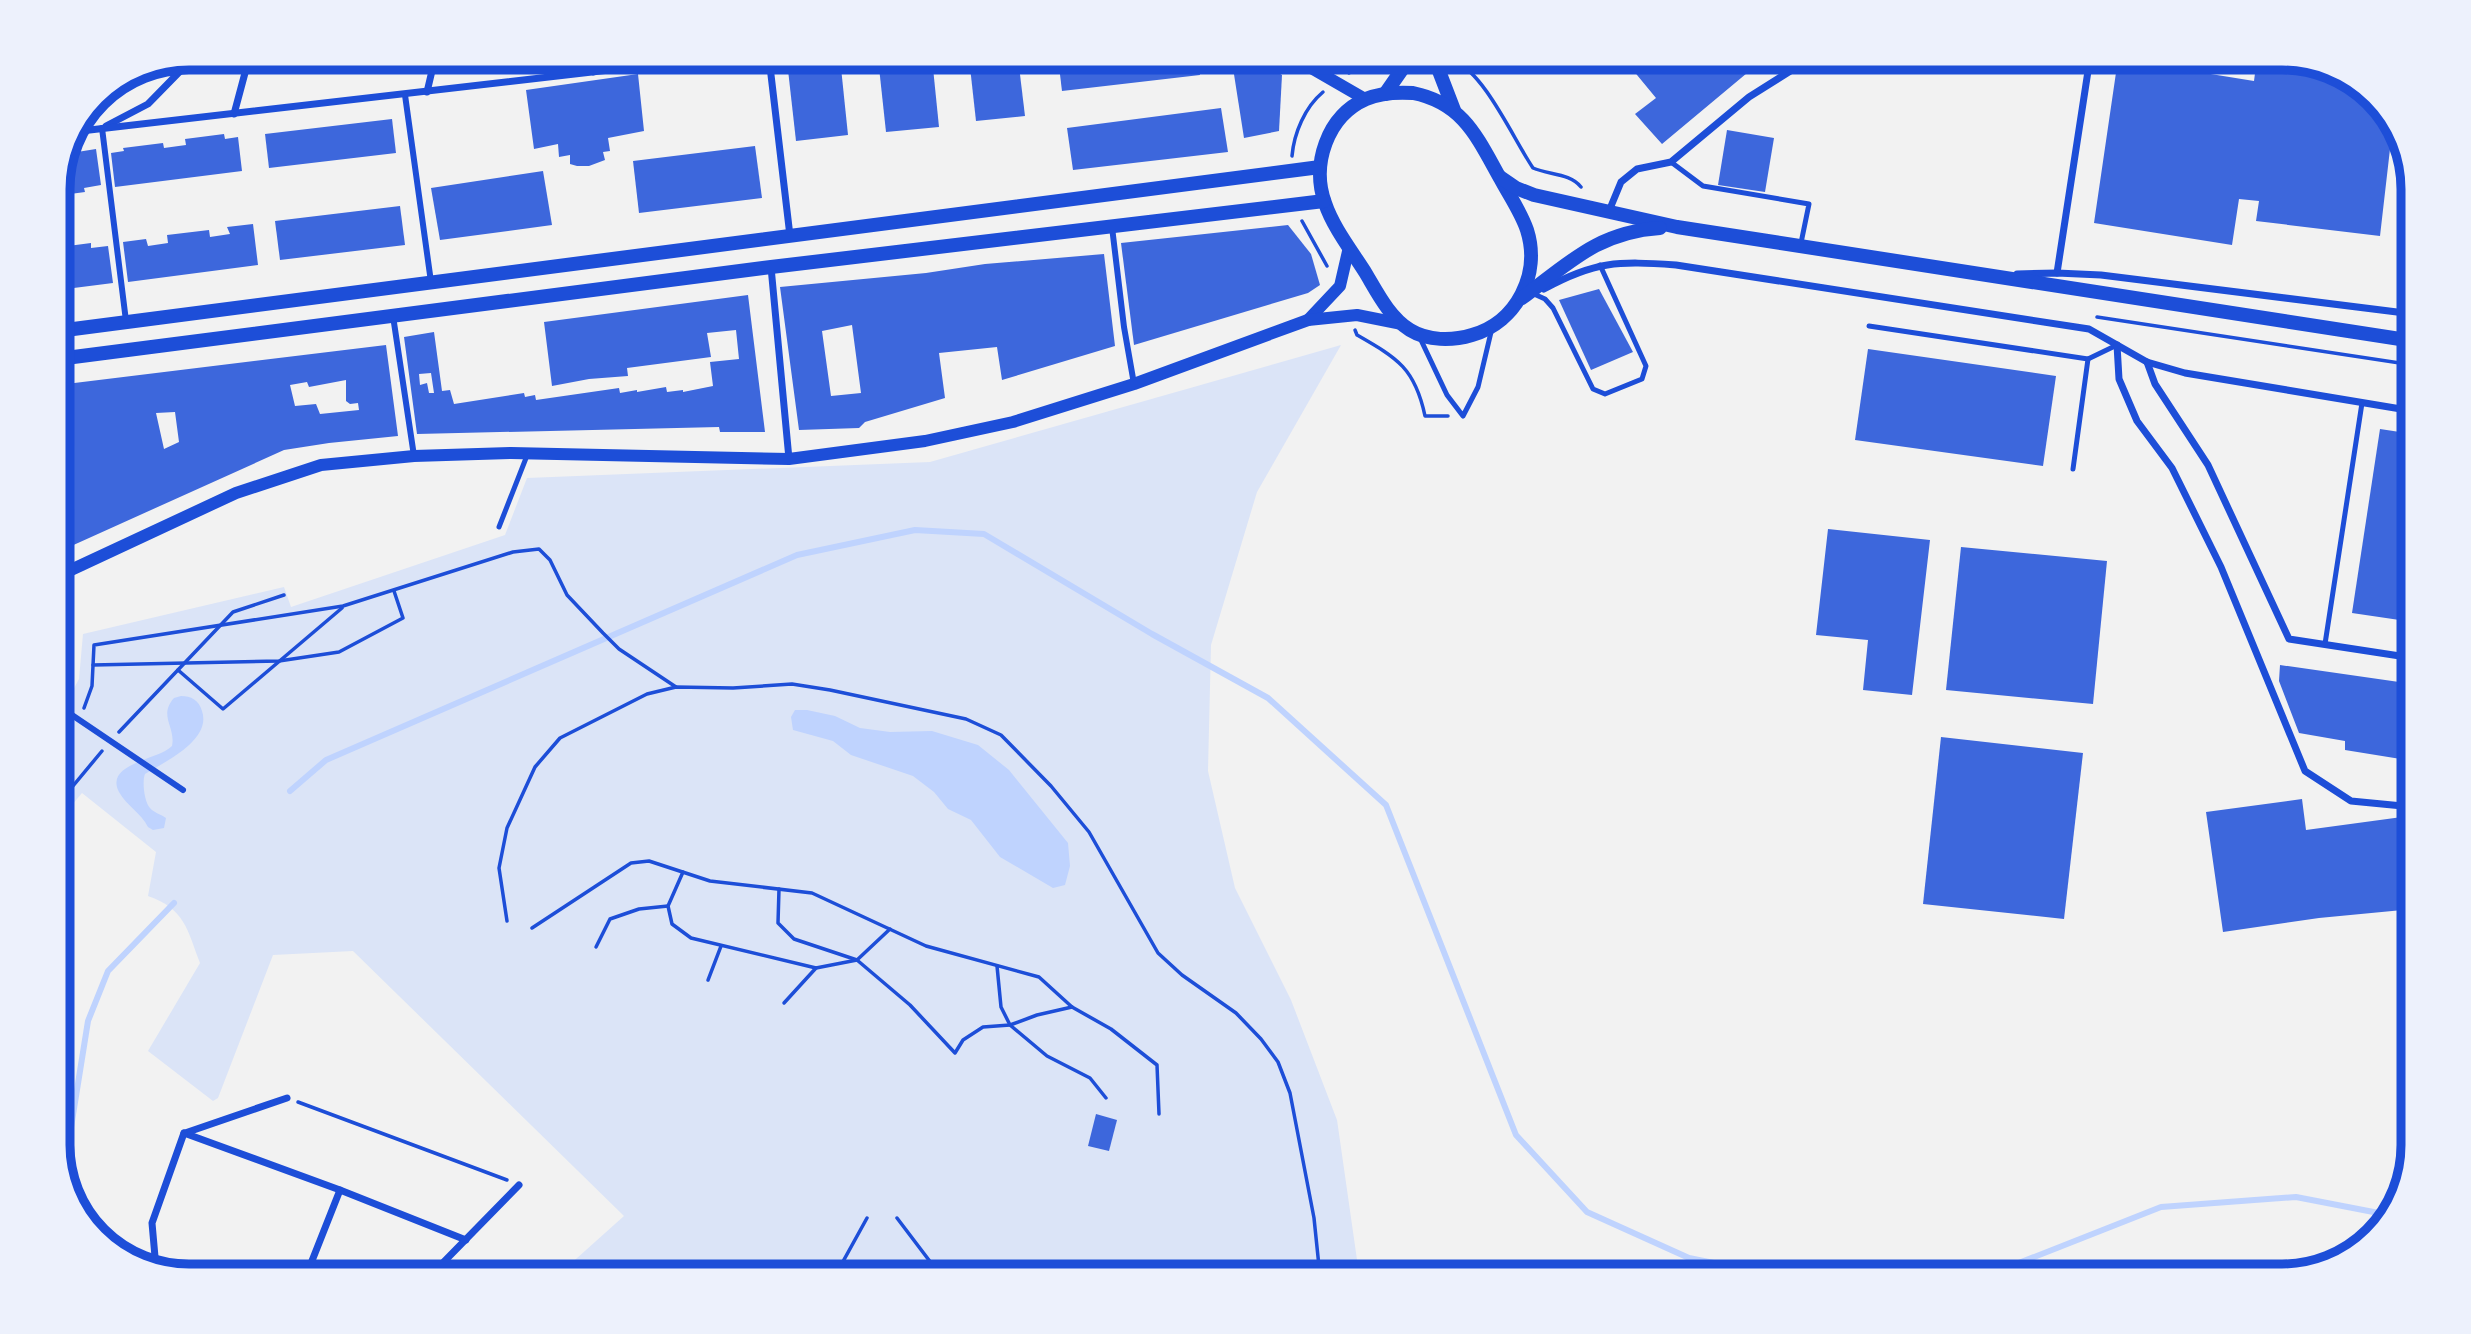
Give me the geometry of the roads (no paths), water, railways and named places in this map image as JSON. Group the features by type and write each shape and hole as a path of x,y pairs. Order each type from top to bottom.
{"main road":[{"path":"1385,94 1402,70"},
{"path":"1439,70 1454,110 1474,132 1524,222 1531,248 1527,296"},
{"path":"1454,110 1422,95 1385,94 1365,99 1345,113 1333,129 1323,148 1320,167 1324,201 1349,247 1384,303 1402,324 1419,335 1441,339 1463,337 1492,327 1527,296 1591,247 1637,230 1676,227"},
{"path":"70,330 1320,167"},
{"path":"1500,177 1516,188 1534,195 1676,227 2401,339"},
{"path":"70,357 771,267 1324,201"}],"street":[{"path":"234,114 245,70"},
{"path":"427,92 432,70"},
{"path":"86,130 610,70"},
{"path":"770,70 790,236"},
{"path":"1315,70 1365,99"},
{"path":"1609,213 1621,182 1637,169 1671,162 1749,97 1792,70"},
{"path":"2057,272 2088,70"},
{"path":"102,128 148,104 181,71"},
{"path":"405,94 431,282"},
{"path":"102,128 126,323"},
{"path":"1112,225 1134,384"},
{"path":"1307,320 1340,286 1349,247"},
{"path":"1527,296 1572,274 1600,265 1639,262 1676,265 2089,329 2147,362 2185,373 2401,409"},
{"path":"771,267 789,459"},
{"path":"1989,275 2057,272 2151,280 2401,312"},
{"path":"70,570 236,493 321,465 414,456 528,453 789,459 925,441 1013,422 1134,384 1307,320 1357,315 1402,324"},
{"path":"393,316 414,456"},
{"path":"2117,345 2119,379 2137,421 2172,468 2221,566 2305,771 2351,801 2401,806"},
{"path":"2147,362 2155,384 2208,465 2289,639 2401,656"},
{"path":"70,714 183,790"},
{"path":"184,1133 287,1098"},
{"path":"184,1133 466,1240"},
{"path":"155,1259 152,1223 184,1133"},
{"path":"442,1264 519,1185"},
{"path":"311,1264 340,1190"}],"lane":[{"path":"1671,162 1703,186 1809,204 1801,246"},
{"path":"1527,296 1545,299 1553,308 1593,389 1605,394 1642,379 1646,366 1600,265"},
{"path":"1870,326 2088,359 2117,345"},
{"path":"1419,335 1447,395 1463,416 1478,387 1492,327"},
{"path":"2073,469 2088,359"},
{"path":"2325,644 2362,402"},
{"path":"499,527 528,453"}],"water":[{"path":"181,696 197,701 201,707 203,722 193,741 145,774 144,791 148,805 166,818 164,828 153,830 122,797 116,782 126,768 172,746 172,733 167,716 169,704 174,698"},
{"path":"795,710 835,716 860,728 890,732 932,731 978,745 1009,770 1068,843 1070,866 1065,885 1053,888 1000,857 971,820 948,809 934,792 913,776 851,755 833,741 793,730 791,717"}],"waterway":[{"path":"290,791 326,760 797,555 915,530 984,534 1152,634 1268,698 1386,805 1516,1135 1587,1212 1689,1258 1719,1264"},
{"path":"70,1134 88,1021 108,971 174,903"},
{"path":"2016,1264 2161,1207 2296,1197 2379,1213"}]}
